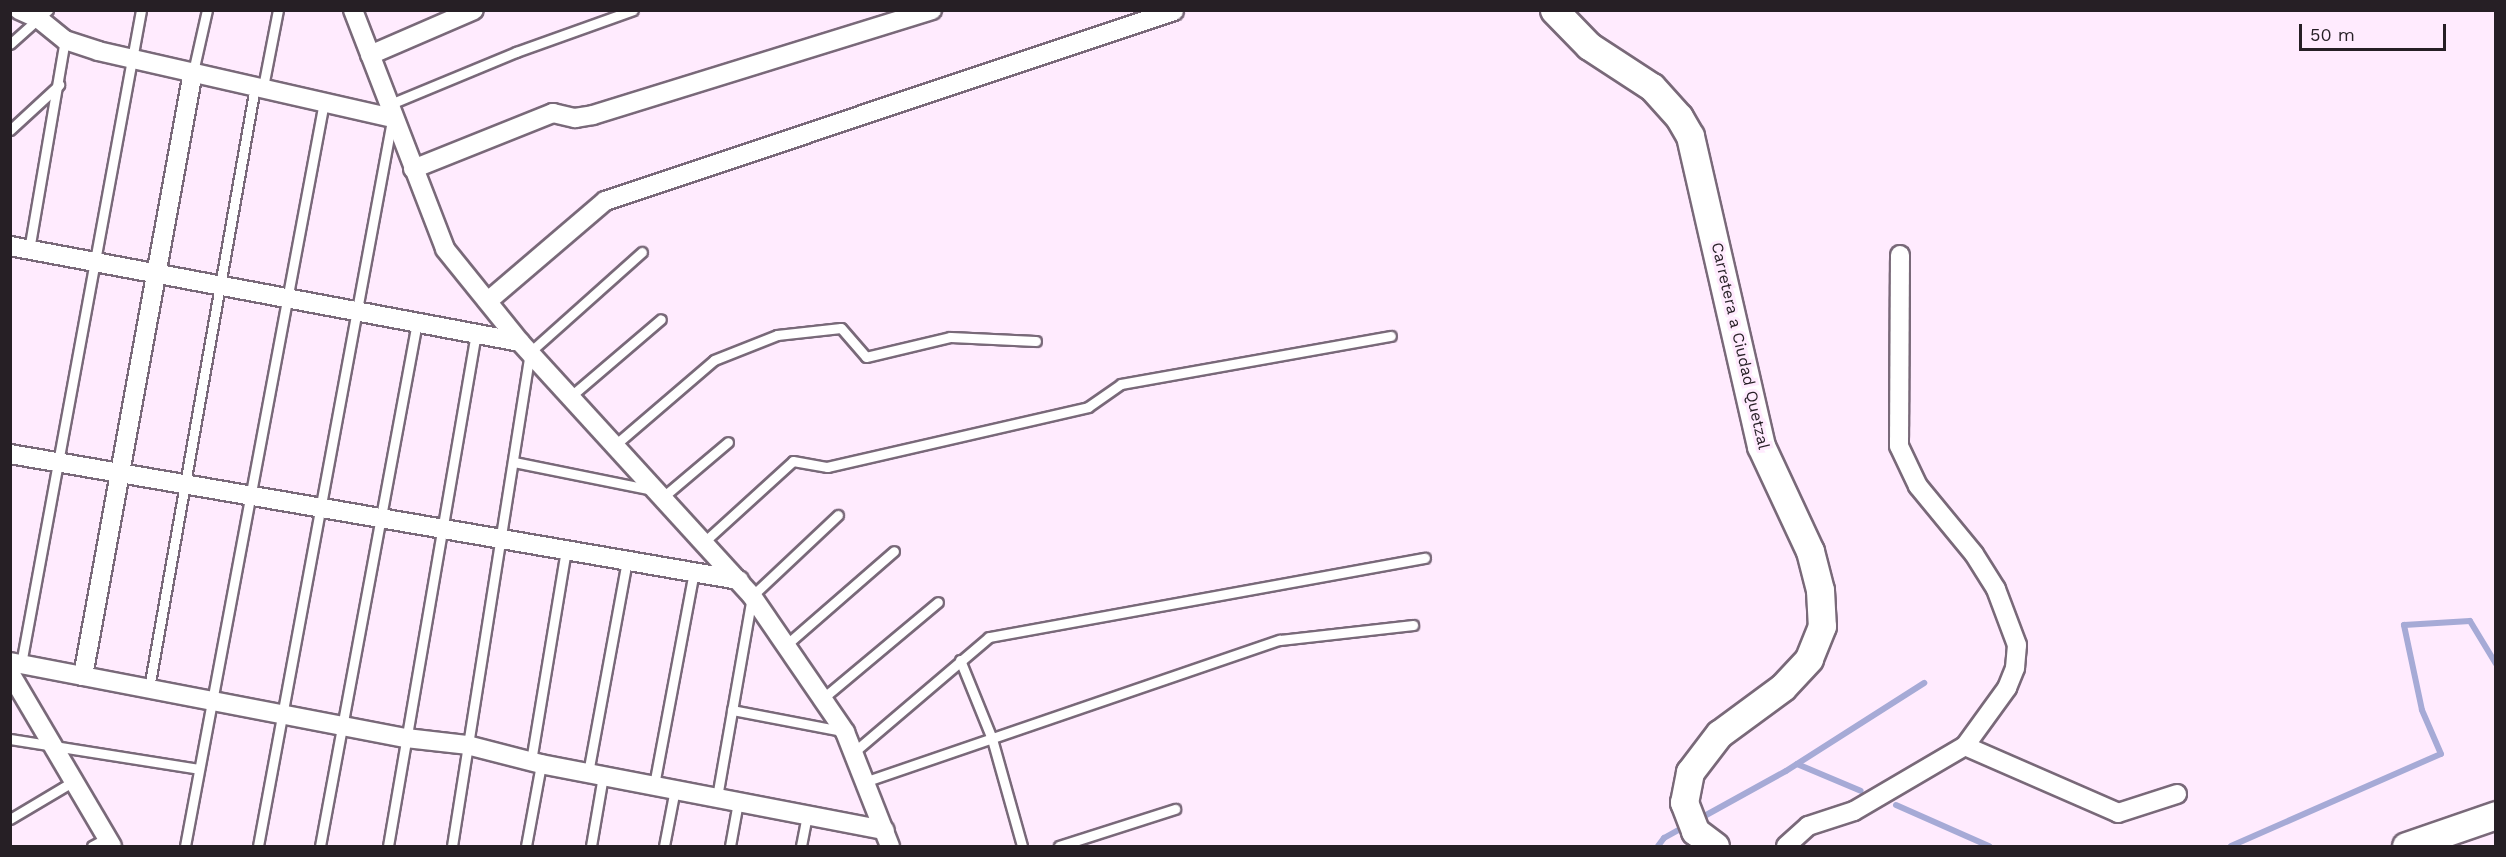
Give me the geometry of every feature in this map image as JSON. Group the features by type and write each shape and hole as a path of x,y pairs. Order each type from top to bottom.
{"main road":[{"name":"Carretera a Ciudad Quetzal","path":"1554,10 1572,33 1652,87 1680,117 1690,136 1761,446 1810,551 1820,590 1822,626 1809,659 1783,687 1719,734 1690,772 1684,802 1705,839"},
{"path":"2406,846 2496,815"}],"street":[{"path":"19,10 43,15 65,40 132,59 324,102 390,112"},
{"path":"353,10 390,112 445,249 525,347 752,596 845,732 867,781 887,838"},
{"path":"370,55 474,10"},
{"path":"413,169 553,113 575,118 593,115 932,10"},
{"path":"488,301 605,201 1174,11"},
{"path":"83,676 119,473 159,273 193,72"},
{"path":"10,246 476,333 525,347"},
{"path":"1786,846 1808,826 1854,811 1965,746 2007,688 2015,668 2017,645 1996,589 1974,554 1918,486 1899,446 1900,255"},
{"path":"10,454 739,580"},
{"path":"14,666 149,688 406,738 467,746 536,762 807,815 887,838"},
{"path":"14,666 104,843"},
{"path":"1965,746 2118,813 2177,794"}],"lane":[{"path":"14,666 58,462 141,10"},
{"path":"193,72 207,10"},
{"path":"149,688 220,286 259,87 278,10"},
{"path":"258,846 357,311 390,112 516,52 633,10"},
{"path":"10,44 43,15"},
{"path":"29,250 65,40"},
{"path":"10,130 59,85"},
{"path":"185,846 324,102"},
{"path":"452,846 514,462 525,347 642,252"},
{"path":"572,396 661,319"},
{"path":"320,846 417,322"},
{"path":"615,445 714,360 777,335 841,328 866,357 875,357 950,337 1036,341"},
{"path":"388,846 476,333"},
{"path":"704,542 793,461 827,468 1088,407 1121,384 1391,336"},
{"path":"514,462 660,494 728,442"},
{"path":"717,798 752,596 838,515"},
{"path":"526,846 566,550"},
{"path":"786,645 894,551"},
{"path":"854,752 989,637 1425,558"},
{"path":"591,846 596,774 627,561"},
{"path":"654,785 694,572"},
{"path":"822,699 938,602"},
{"path":"867,781 1280,640 1413,624"},
{"path":"960,660 992,739 1022,846"},
{"path":"732,710 845,732"},
{"path":"11,739 200,769"},
{"path":"10,819 74,781"},
{"path":"664,846 675,789"},
{"path":"730,846 738,802"},
{"path":"1059,846 1175,809"},
{"path":"801,846 807,815"}],"waterway":[{"path":"2231,846 2441,754 2422,710 2404,625 2470,621 2496,664"},
{"path":"1699,819 1786,771 1924,683"},
{"path":"1797,764 1861,791"},
{"path":"1896,805 1989,846"},
{"path":"1658,846 1664,838 1687,825"}]}
